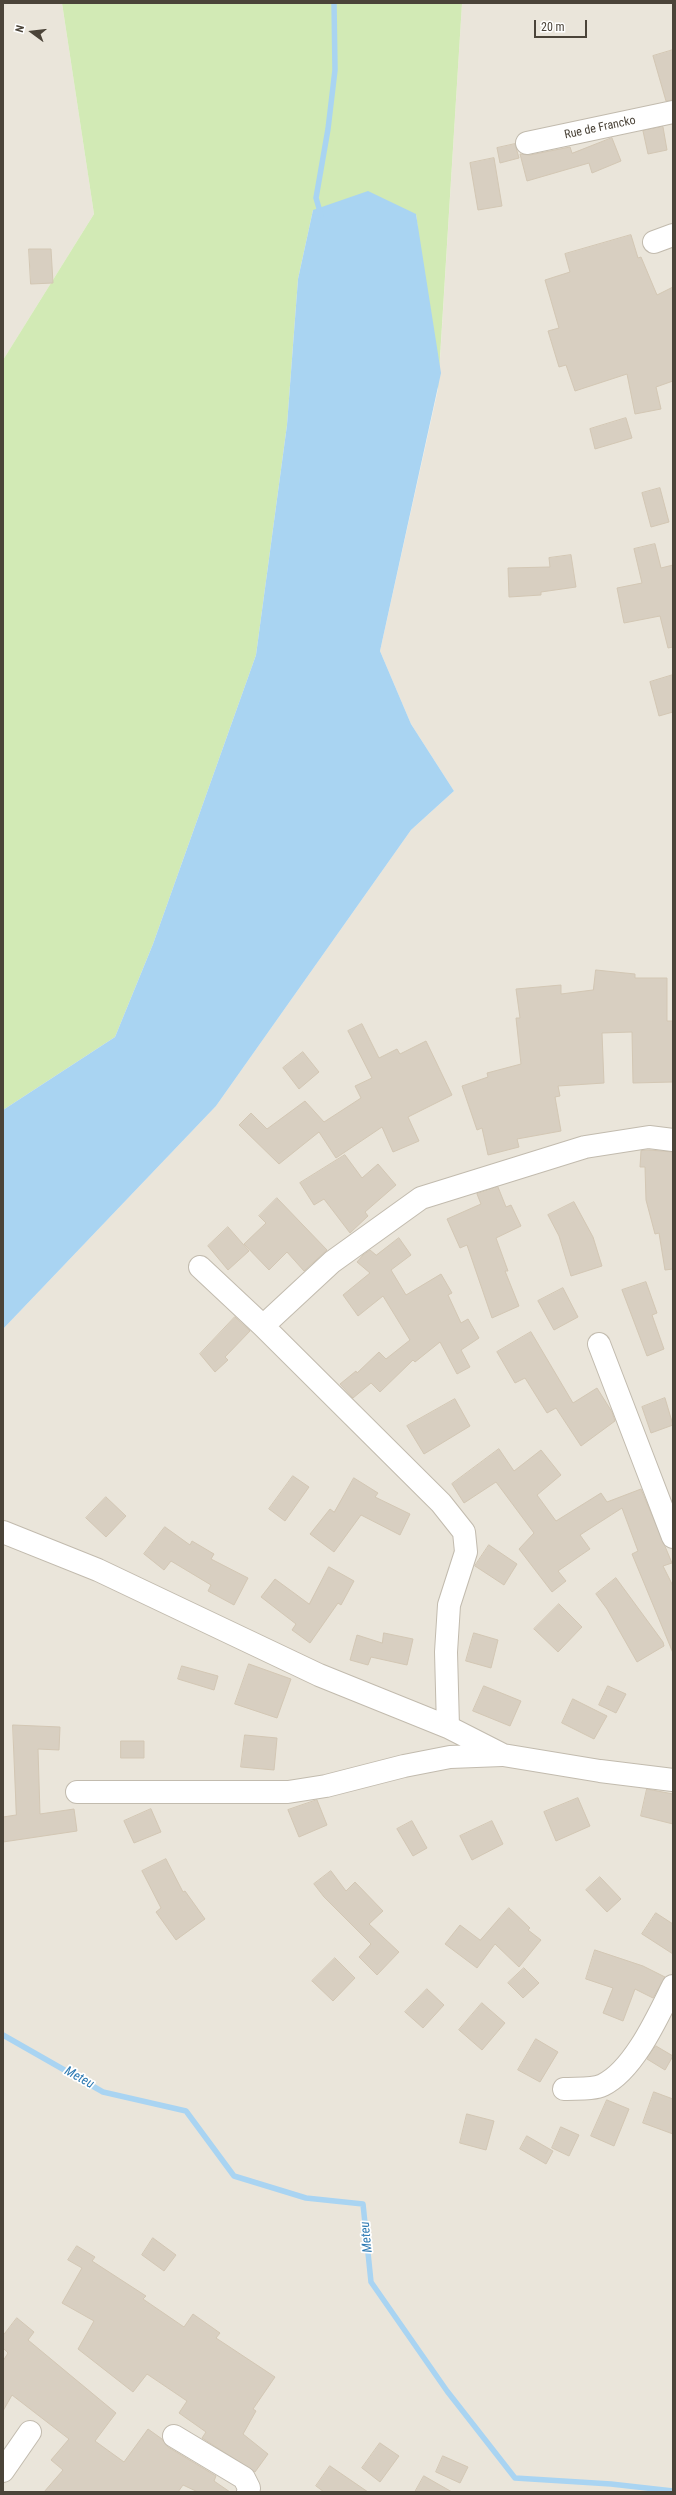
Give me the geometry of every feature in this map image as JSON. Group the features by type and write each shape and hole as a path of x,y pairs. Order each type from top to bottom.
{"street":[{"name":"Rue de Francko","path":"527,143 673,112"},
{"path":"263,1326 332,1262 421,1198 585,1147 649,1137 673,1140"},
{"path":"200,1268 263,1326 441,1502 464,1532 466,1552 449,1605 446,1652 448,1727"},
{"path":"599,1344 673,1537"},
{"path":"3,1532 98,1570 319,1675 448,1727 504,1755"},
{"path":"76,1792 288,1792 326,1786 404,1766 450,1757 504,1755 600,1771 673,1780"},
{"path":"564,2090 603,2086 625,2068 653,2024 673,1986"},
{"path":"3,2472 30,2432"},
{"path":"174,2436 244,2478 249,2488 248,2492"}],"shaded area":[{"path":"3,3 62,3 94,214 3,360"},
{"path":"462,3 673,3 673,2492 3,2492 3,1329 216,1106 411,830 454,791 411,724 380,651 438,389 416,214 440,359"}],"green space":[{"path":"62,3 462,3 438,389 416,214 313,210 298,279 287,425 256,655 153,944 115,1037 3,1110 3,360 94,214"}],"water":[{"path":"368,191 416,214 441,373 380,651 411,724 454,791 411,830 216,1106 3,1329 3,1110 115,1037 153,944 256,655 287,425 298,279 313,210"}],"building":[{"path":"673,50 673,100 666,101 653,56"},
{"path":"663,127 667,150 648,154 643,131"},
{"path":"612,138 621,161 592,173 589,163 527,181 520,154 530,155 570,147 572,153"},
{"path":"515,144 519,158 500,163 497,148"},
{"path":"494,158 502,206 478,210 470,163"},
{"path":"631,235 638,258 641,257 657,295 673,287 673,381 656,387 661,409 635,414 627,374 575,391 566,365 559,367 548,331 559,328 545,280 570,272 565,254"},
{"path":"29,249 51,249 53,283 31,284"},
{"path":"626,418 632,438 595,449 590,429"},
{"path":"660,488 669,522 651,527 642,493"},
{"path":"655,544 661,568 673,565 673,647 668,648 660,616 624,623 617,588 642,583 634,549"},
{"path":"571,555 576,587 541,592 541,595 509,597 508,568 550,567 549,558"},
{"path":"673,675 673,712 659,716 650,682"},
{"path":"596,970 635,974 635,978 667,978 667,1021 673,1021 673,1082 633,1083 632,1032 602,1033 604,1083 558,1086 560,1096 555,1097 561,1131 517,1139 519,1147 488,1155 482,1128 477,1130 462,1086 488,1077 487,1073 521,1064 516,1018 520,1018 516,989 561,985 561,994 593,990"},
{"path":"362,1024 379,1058 397,1049 400,1054 426,1041 452,1095 408,1117 419,1141 393,1152 382,1127 336,1158 319,1132 279,1164 239,1125 251,1113 267,1129 305,1101 324,1122 361,1098 355,1086 372,1078 348,1031"},
{"path":"303,1052 319,1072 299,1089 283,1068"},
{"path":"649,1150 673,1152 673,1269 665,1270 659,1233 655,1234 646,1200 645,1167 640,1167 641,1151"},
{"path":"345,1155 362,1178 378,1164 396,1185 365,1212 368,1216 350,1233 324,1199 314,1205 300,1183"},
{"path":"498,1187 506,1207 511,1205 521,1226 496,1238 508,1271 505,1271 519,1306 492,1318 467,1245 460,1248 447,1219 481,1204 477,1194"},
{"path":"277,1198 327,1250 304,1271 287,1252 269,1270 244,1244 266,1223 259,1216"},
{"path":"574,1202 593,1237 602,1266 571,1276 559,1236 548,1215"},
{"path":"228,1227 249,1251 228,1270 208,1246"},
{"path":"399,1238 411,1255 391,1270 406,1295 441,1274 452,1293 448,1295 461,1323 468,1319 479,1338 461,1350 470,1367 457,1374 440,1342 415,1362 413,1360 380,1392 371,1383 353,1398 340,1384 356,1371 357,1373 379,1352 386,1359 410,1340 383,1296 358,1316 343,1295 370,1273 357,1262 363,1255 370,1250 376,1255"},
{"path":"646,1282 657,1313 652,1315 664,1349 647,1356 622,1290"},
{"path":"563,1288 578,1317 554,1330 538,1301"},
{"path":"235,1317 250,1331 225,1357 228,1360 215,1372 200,1354"},
{"path":"531,1332 573,1403 597,1388 612,1412 615,1421 581,1446 556,1408 547,1413 525,1378 515,1383 497,1352"},
{"path":"665,1398 673,1425 651,1433 642,1407"},
{"path":"455,1399 470,1426 424,1454 407,1426"},
{"path":"499,1449 514,1471 541,1450 561,1475 537,1495 556,1521 601,1493 607,1502 641,1489 672,1563 663,1566 673,1586 673,1653 632,1554 638,1551 622,1508 580,1535 590,1549 558,1571 566,1581 552,1592 519,1549 534,1533 496,1482 464,1503 452,1484"},
{"path":"293,1476 309,1487 285,1521 269,1509"},
{"path":"354,1478 378,1493 375,1497 410,1514 400,1535 361,1515 334,1552 310,1534 330,1509 334,1512"},
{"path":"106,1497 126,1516 106,1537 86,1518"},
{"path":"165,1527 190,1545 192,1541 214,1554 211,1559 248,1578 234,1605 208,1591 211,1585 171,1561 164,1570 144,1554"},
{"path":"489,1545 517,1564 504,1585 475,1566"},
{"path":"329,1567 354,1581 341,1605 338,1603 310,1643 292,1630 296,1624 261,1597 275,1579 309,1604"},
{"path":"616,1578 663,1642 664,1646 637,1662 607,1609 596,1594"},
{"path":"559,1604 582,1627 558,1652 534,1629"},
{"path":"384,1633 413,1639 407,1665 371,1657 368,1665 350,1660 357,1635 382,1643"},
{"path":"474,1633 498,1640 491,1668 466,1661"},
{"path":"249,1664 291,1679 277,1718 235,1704"},
{"path":"182,1666 218,1676 214,1690 178,1679"},
{"path":"484,1686 521,1701 510,1726 473,1711"},
{"path":"608,1686 626,1694 616,1713 599,1705"},
{"path":"573,1699 607,1716 594,1739 562,1723"},
{"path":"13,1725 60,1727 59,1750 38,1749 40,1814 74,1809 77,1831 3,1842 3,1817 16,1815"},
{"path":"245,1735 277,1738 274,1770 241,1767"},
{"path":"121,1741 144,1741 144,1758 121,1758"},
{"path":"647,1789 673,1794 673,1824 641,1816"},
{"path":"578,1798 590,1826 556,1841 544,1812"},
{"path":"317,1800 327,1825 299,1837 288,1810"},
{"path":"151,1809 161,1832 134,1843 124,1821"},
{"path":"412,1821 427,1848 413,1856 397,1829"},
{"path":"492,1821 503,1844 472,1860 460,1836"},
{"path":"166,1859 183,1892 185,1891 205,1919 176,1940 156,1912 161,1908 142,1871"},
{"path":"331,1871 346,1891 355,1882 383,1911 369,1924 399,1952 377,1975 359,1957 371,1944 324,1897 314,1884"},
{"path":"600,1877 621,1899 607,1912 586,1890"},
{"path":"509,1908 530,1928 528,1930 541,1940 519,1967 495,1944 477,1968 445,1944 460,1925 480,1940"},
{"path":"656,1913 673,1924 673,1954 642,1934"},
{"path":"595,1950 643,1966 665,1977 653,1998 635,1989 623,2021 603,2013 613,1988 586,1979"},
{"path":"335,1958 355,1978 333,2001 312,1981"},
{"path":"524,1968 539,1983 523,1998 508,1983"},
{"path":"427,1989 444,2005 423,2028 405,2012"},
{"path":"482,2003 505,2023 482,2050 459,2030"},
{"path":"536,2039 558,2052 540,2082 518,2070"},
{"path":"656,2046 673,2056 665,2070 647,2059"},
{"path":"654,2092 673,2099 673,2134 643,2123"},
{"path":"607,2100 629,2109 614,2146 591,2136"},
{"path":"467,2114 494,2121 486,2150 460,2143"},
{"path":"561,2127 579,2135 569,2156 552,2148"},
{"path":"527,2136 553,2151 546,2164 520,2149"},
{"path":"153,2238 176,2255 164,2271 142,2255"},
{"path":"77,2246 95,2257 92,2261 146,2296 143,2299 184,2327 193,2314 220,2333 216,2338 275,2377 253,2409 256,2411 243,2434 268,2454 255,2472 202,2438 206,2432 179,2413 187,2401 147,2374 133,2392 78,2349 94,2321 62,2303 82,2268 68,2260"},
{"path":"17,2318 34,2332 28,2340 116,2413 95,2441 124,2462 148,2429 162,2439 168,2447 216,2476 214,2481 230,2492 198,2492 183,2485 178,2492 44,2492 63,2470 51,2460 69,2439 12,2395 3,2411 3,2361 8,2353 3,2348 3,2336"},
{"path":"380,2443 399,2456 380,2482 362,2468"},
{"path":"443,2456 468,2467 460,2483 436,2472"},
{"path":"330,2466 368,2492 324,2492 316,2486"},
{"path":"424,2476 452,2492 415,2492"}],"waterway":[{"path":"321,215 316,198 328,129 335,70 334,3"},
{"name":"Meteu","path":"3,2035 103,2092 186,2111 234,2176 306,2198 363,2204 371,2282 447,2391 515,2478 611,2484 673,2491"}]}
